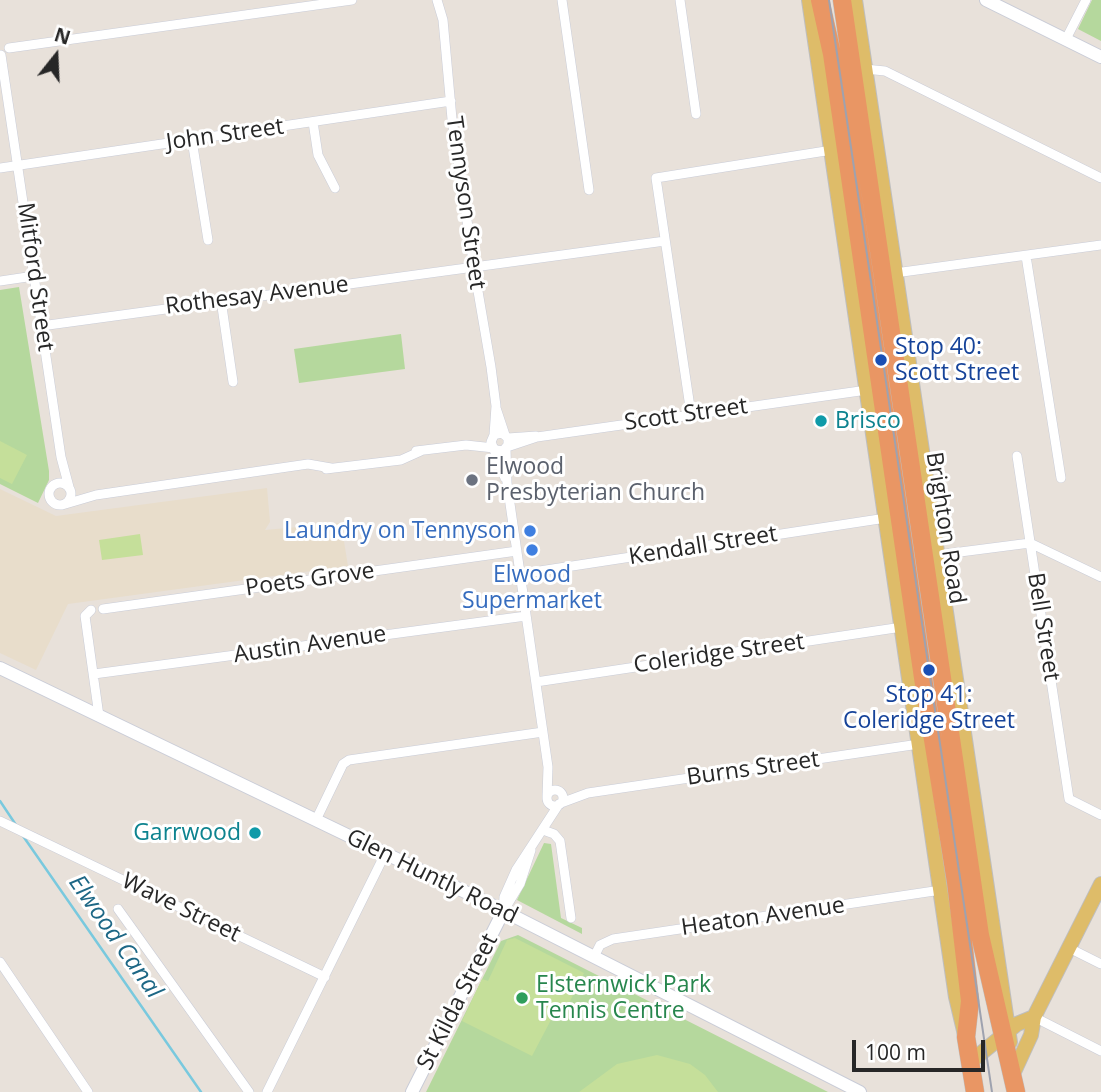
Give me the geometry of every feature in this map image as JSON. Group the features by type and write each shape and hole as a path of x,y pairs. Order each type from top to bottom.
{"highway":[{"name":"Brighton Road","path":"820,0 864,214 861,252 947,712 951,797 971,1015 966,1037 975,1092"},
{"name":"Brighton Road","path":"842,0 864,214 903,472 908,564 983,954 1006,1033 1013,1076"}],"main road":[{"name":"Brighton Road","path":"809,0 959,1014 966,1037"},
{"name":"Brighton Road","path":"855,0 1006,1033"},
{"path":"986,0 1101,57"},
{"path":"824,100 834,72"},
{"path":"839,198 864,214"},
{"path":"851,283 861,252"},
{"path":"874,443 928,493"},
{"path":"897,594 908,564"},
{"name":"Glen Huntly Road","path":"0,668 385,853 860,1092"},
{"path":"947,712 958,691"},
{"path":"924,776 939,798 951,797"},
{"path":"1013,1076 1031,1035 1034,1017 1101,884"},
{"name":"St Kilda Street","path":"412,1092 503,912"},
{"path":"969,1063 1006,1033 1034,1017"}],"street":[{"path":"1,55 9,48 352,0"},
{"name":"Tennyson Street","path":"437,0 443,20 450,101 496,406"},
{"path":"562,0 589,190"},
{"path":"680,0 696,114"},
{"path":"1066,39 1086,0"},
{"path":"1,41 9,48"},
{"name":"Mitford Street","path":"1,55 61,457 69,488"},
{"path":"865,69 885,71 1101,178"},
{"name":"John Street","path":"0,167 450,101"},
{"path":"313,122 318,155 335,188"},
{"path":"192,140 208,240"},
{"path":"691,414 656,178 832,150"},
{"name":"Rothesay Avenue","path":"41,326 665,241"},
{"path":"895,273 1101,245"},
{"path":"1026,256 1061,478"},
{"path":"0,281 34,276"},
{"path":"221,300 233,382"},
{"name":"Scott Street","path":"503,445 537,436 867,390"},
{"path":"496,406 494,435 503,445"},
{"path":"496,406 548,767 549,812 543,831"},
{"path":"466,445 494,435"},
{"path":"96,495 69,488 62,483 54,485 50,497 54,503 62,505 96,495 297,468 317,471 390,460 409,450 503,445"},
{"name":"Bell Street","path":"1017,456 1069,799 1101,815"},
{"name":"Mitford Street","path":"54,485 60,476 61,457"},
{"path":"62,505 70,498 69,488"},
{"name":"Kendall Street","path":"520,574 886,518"},
{"path":"937,555 1030,543 1101,577"},
{"name":"Poets Grove","path":"103,608 517,551"},
{"path":"91,610 85,616 99,716"},
{"name":"Austin Avenue","path":"94,674 526,616"},
{"name":"Coleridge Street","path":"536,682 902,627"},
{"path":"316,820 343,764 349,760 543,732"},
{"name":"Burns Street","path":"559,791 588,793 919,744"},
{"path":"543,831 563,796 548,767"},
{"path":"548,799 552,790 559,791"},
{"name":"Burns Street","path":"560,804 588,793"},
{"path":"548,799 560,804"},
{"name":"Wave Street","path":"0,821 325,977"},
{"path":"543,831 554,834 560,841 571,918"},
{"name":"St Kilda Street","path":"503,912 504,897 521,862 543,831"},
{"path":"267,1092 385,853"},
{"name":"Heaton Avenue","path":"594,957 600,945 613,939 941,890"},
{"path":"118,909 249,1092"},
{"path":"1069,948 1101,964"},
{"path":"0,962 88,1092"},
{"path":"1034,1017 1101,1051"}],"shaded area":[{"path":"267,488 270,522 265,530 341,523 348,566 68,604 36,670 0,653 0,489 56,516"}],"green space":[{"path":"1092,0 1101,0 1101,41 1078,29"},
{"path":"19,287 49,471 49,480 38,503 0,484 0,290"},
{"path":"401,334 405,369 299,383 294,349"},
{"path":"0,441 27,455 12,484 0,478"},
{"path":"140,534 143,555 102,560 99,540"},
{"path":"544,843 551,844 561,918 582,928 582,934 517,900"},
{"path":"518,935 828,1092 426,1092 501,941"},
{"name":"Elsternwick Park Tennis Centre","path":"515,938 584,973 561,1019 553,1016 532,1056 462,1021 482,979 488,981 507,940"},
{"path":"657,1055 690,1064 705,1075 718,1092 579,1092 617,1064"}],"waterway":[{"name":"Elwood Canal","path":"0,801 16,825"},
{"name":"Elwood Canal","path":"23,836 201,1092"}],"tram line":[{"path":"829,0 992,1092"}],"place":[{"name":"Stop 40: Scott Street","path":"881,360"},
{"name":"Brisco","path":"821,421"},
{"name":"Elwood Presbyterian Church","path":"472,480"},
{"name":"Laundry on Tennyson","path":"530,531"},
{"name":"Elwood Supermarket","path":"532,550"},
{"name":"Stop 41: Coleridge Street","path":"929,670"},
{"name":"Garrwood","path":"255,833"},
{"name":"Elsternwick Park Tennis Centre","path":"522,998"}]}
